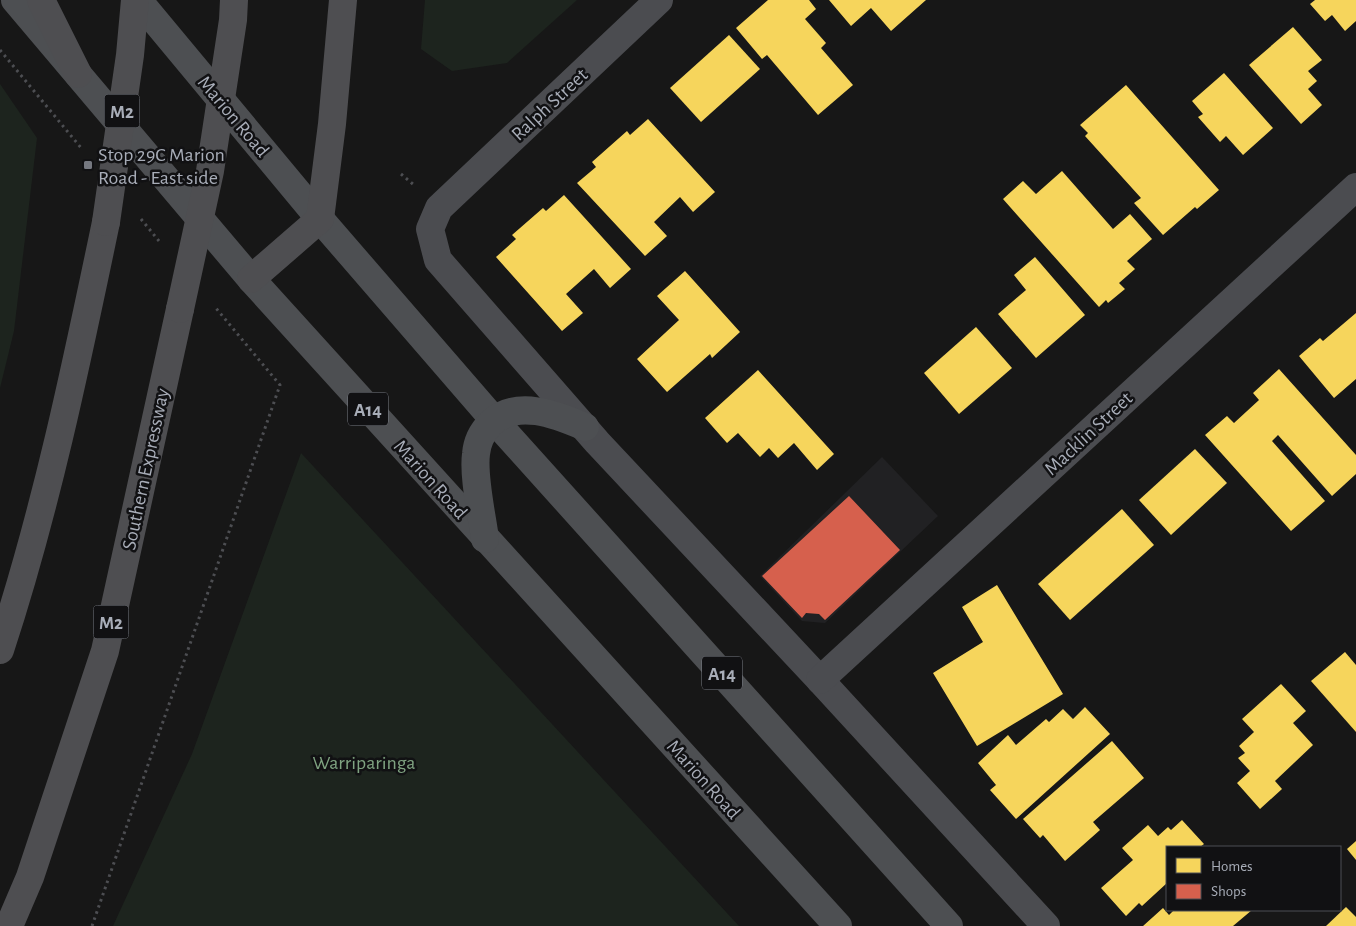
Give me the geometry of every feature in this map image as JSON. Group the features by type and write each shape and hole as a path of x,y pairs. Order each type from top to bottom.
{"highway":[{"path":"41,0 78,74"},
{"name":"M2","path":"0,650 44,497 72,386 106,222 137,0"},
{"name":"Southern Expressway","path":"9,926 30,877 105,651 210,171 234,0"},
{"path":"251,279 320,219 343,0"}],"main road":[{"name":"Marion Road","path":"16,0 251,279 838,926"},
{"name":"Marion Road","path":"137,0 320,219 494,420 949,926"},
{"path":"485,538 476,455 484,432 494,420 508,413 536,411 552,414 584,427"}],"street":[{"name":"Ralph Street","path":"584,427 438,260 430,229 439,208 659,0"},
{"name":"Macklin Street","path":"820,680 1356,187"},
{"path":"584,427 1046,926"}],"path":[{"path":"92,926 280,385"}],"shaded area":[{"path":"882,457 938,516 825,623 802,621 760,576"}],"green space":[{"path":"425,0 577,0 507,63 452,71 421,49"},
{"path":"0,84 37,138 14,331 0,388"},
{"name":"Warriparinga","path":"301,453 739,926 113,926 192,754"}],"building: Homes":[{"path":"768,0 809,0 816,9 805,19 826,43 821,48 853,85 818,115 767,55 762,59 736,28"},
{"path":"829,0 926,0 891,31 871,8 851,26"},
{"path":"1315,0 1356,0 1356,21 1345,31 1332,15 1325,21 1310,4"},
{"path":"1293,27 1322,60 1308,71 1317,81 1308,89 1322,105 1301,124 1249,65"},
{"path":"729,35 760,69 701,122 670,88"},
{"path":"1224,73 1273,128 1243,155 1226,136 1220,142 1198,117 1203,114 1192,101"},
{"path":"1126,85 1219,190 1197,209 1195,207 1163,235 1134,203 1141,198 1085,136 1088,133 1080,125"},
{"path":"648,119 715,192 693,212 680,197 654,222 667,236 645,256 577,183 596,167 592,162 627,131 630,135"},
{"path":"1062,171 1113,229 1130,214 1152,239 1127,261 1135,269 1119,283 1125,289 1108,303 1106,300 1099,307 1003,199 1023,181 1036,194"},
{"path":"564,195 631,269 610,288 594,269 566,294 583,313 562,331 496,257 516,239 512,235 543,208 546,211"},
{"path":"1035,257 1085,315 1036,358 998,314 1026,290 1014,275"},
{"path":"685,271 740,332 712,358 710,354 667,392 637,359 679,320 657,296"},
{"path":"1356,313 1356,379 1334,398 1299,356 1320,338 1323,341"},
{"path":"976,327 1012,368 959,414 924,373"},
{"path":"1279,369 1356,455 1356,474 1332,496 1278,435 1272,441 1325,501 1291,531 1205,435 1227,416 1234,423 1259,400 1253,393"},
{"path":"758,370 834,454 817,470 794,443 778,458 769,448 760,457 738,433 727,443 705,418"},
{"path":"1195,449 1227,483 1171,535 1139,500"},
{"path":"1122,509 1154,545 1070,620 1038,584"},
{"path":"997,585 1063,694 977,746 933,673 983,642 962,607"},
{"path":"1345,652 1356,665 1356,732 1311,681"},
{"path":"1281,684 1306,711 1293,723 1313,745 1275,781 1282,789 1260,809 1237,783 1250,771 1238,758 1245,753 1239,746 1254,732 1242,719"},
{"path":"1085,707 1110,734 1016,819 990,790 996,785 978,763 1008,735 1016,745 1046,719 1049,722 1063,709 1073,719"},
{"path":"1112,741 1144,778 1093,822 1100,830 1065,861 1043,835 1040,838 1023,819"},
{"path":"1182,820 1204,844 1201,846 1166,846 1166,884 1142,906 1139,903 1126,916 1101,888 1133,860 1122,848 1148,825 1158,836 1168,827 1171,830"},
{"path":"1356,841 1356,860 1347,849"},
{"path":"1346,907 1356,917 1356,926 1326,926"},
{"path":"1163,908 1169,915 1173,911 1251,911 1233,926 1143,926"}],"building: Shops":[{"path":"849,496 900,550 825,620 819,614 806,613 802,618 762,576"}],"place":[{"name":"Stop 29C Marion Road - East side","path":"88,165"}]}
